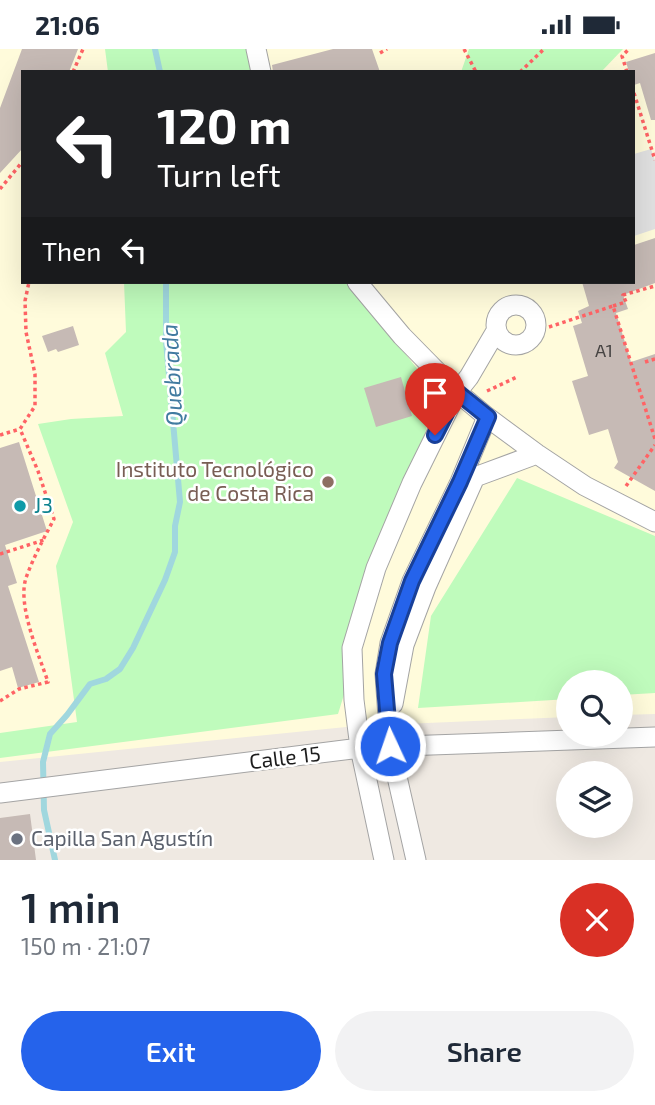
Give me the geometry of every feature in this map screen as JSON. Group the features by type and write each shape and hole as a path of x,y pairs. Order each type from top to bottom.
{"street":[{"path":"256,49 261,70"},
{"path":"359,284 402,336 457,392 488,417 585,486 655,522"},
{"path":"384,860 360,748 354,700 352,648 376,568 412,483 457,392 496,331"},
{"path":"416,860 390,746 384,674 390,643 412,581 488,417"},
{"path":"389,722 404,645 426,587 475,477 537,454"},
{"name":"Calle 15","path":"0,793 360,748 655,737"}],"path":[{"path":"74,70 83,49"},
{"path":"380,53 387,49"},
{"path":"464,49 474,70"},
{"path":"522,70 544,49"},
{"path":"626,70 622,56 629,49"},
{"path":"635,96 655,160"},
{"path":"0,189 21,163"},
{"path":"0,435 20,429 35,406 35,375 26,333 25,301 29,284"},
{"path":"549,327 625,302 623,295 655,286"},
{"path":"613,306 655,439"},
{"path":"645,362 655,359"},
{"path":"485,392 517,377"},
{"path":"0,701 19,689 48,682 23,603 25,580 54,519 20,429"},
{"path":"621,494 655,445"},
{"path":"0,554 44,540"}],"shaded area":[{"name":"Instituto Tecnológico de Costa Rica","path":"0,49 655,49 655,714 633,715 633,670 556,670 556,718 356,726 0,762"},
{"path":"651,149 655,160 655,229 635,236 635,154"}],"green space":[{"path":"105,49 255,49 256,70 108,70"},
{"path":"469,49 623,49 603,70 462,70"},
{"path":"124,284 351,284 437,394 338,714 0,758 0,733 77,722 56,566 73,522 38,424 123,416 105,353 126,332"},
{"path":"517,478 655,536 655,693 633,694 633,670 556,670 556,700 418,708 431,616"}],"building":[{"path":"22,49 78,49 70,70 21,70 21,150 0,173 0,108"},
{"path":"333,49 372,49 379,70 273,70 272,65"},
{"path":"655,53 655,120 651,120 640,83 635,85 635,70 628,70 626,62"},
{"path":"655,238 655,283 623,295 628,309 616,313 631,362 655,354 655,491 614,468 618,462 608,429 589,435 572,381 588,376 573,326 582,323 578,311 589,306 583,284 635,284 635,245"},
{"path":"73,326 79,345 58,352 56,349 48,352 42,336"},
{"path":"401,377 412,416 376,427 364,388"},
{"path":"19,442 47,531 5,545 17,583 8,586 39,682 18,688 12,667 0,671 0,448"},
{"name":"Capilla San Agustín","path":"30,814 36,860 0,860 0,818"}],"waterway":[{"name":"Quebrada","path":"155,49 160,70"},
{"path":"55,860 44,810 43,762 50,734 90,684 106,679 120,669 133,648 165,580 175,552 175,526 180,502 166,341 166,284"}],"place":[{"name":"Instituto Tecnológico de Costa Rica","path":"328,482"},
{"name":"J3","path":"20,506"},
{"name":"Capilla San Agustín","path":"17,839"}],"route":[{"path":"390,746 384,674 390,643 412,581 488,417 457,392 435,435"}]}
